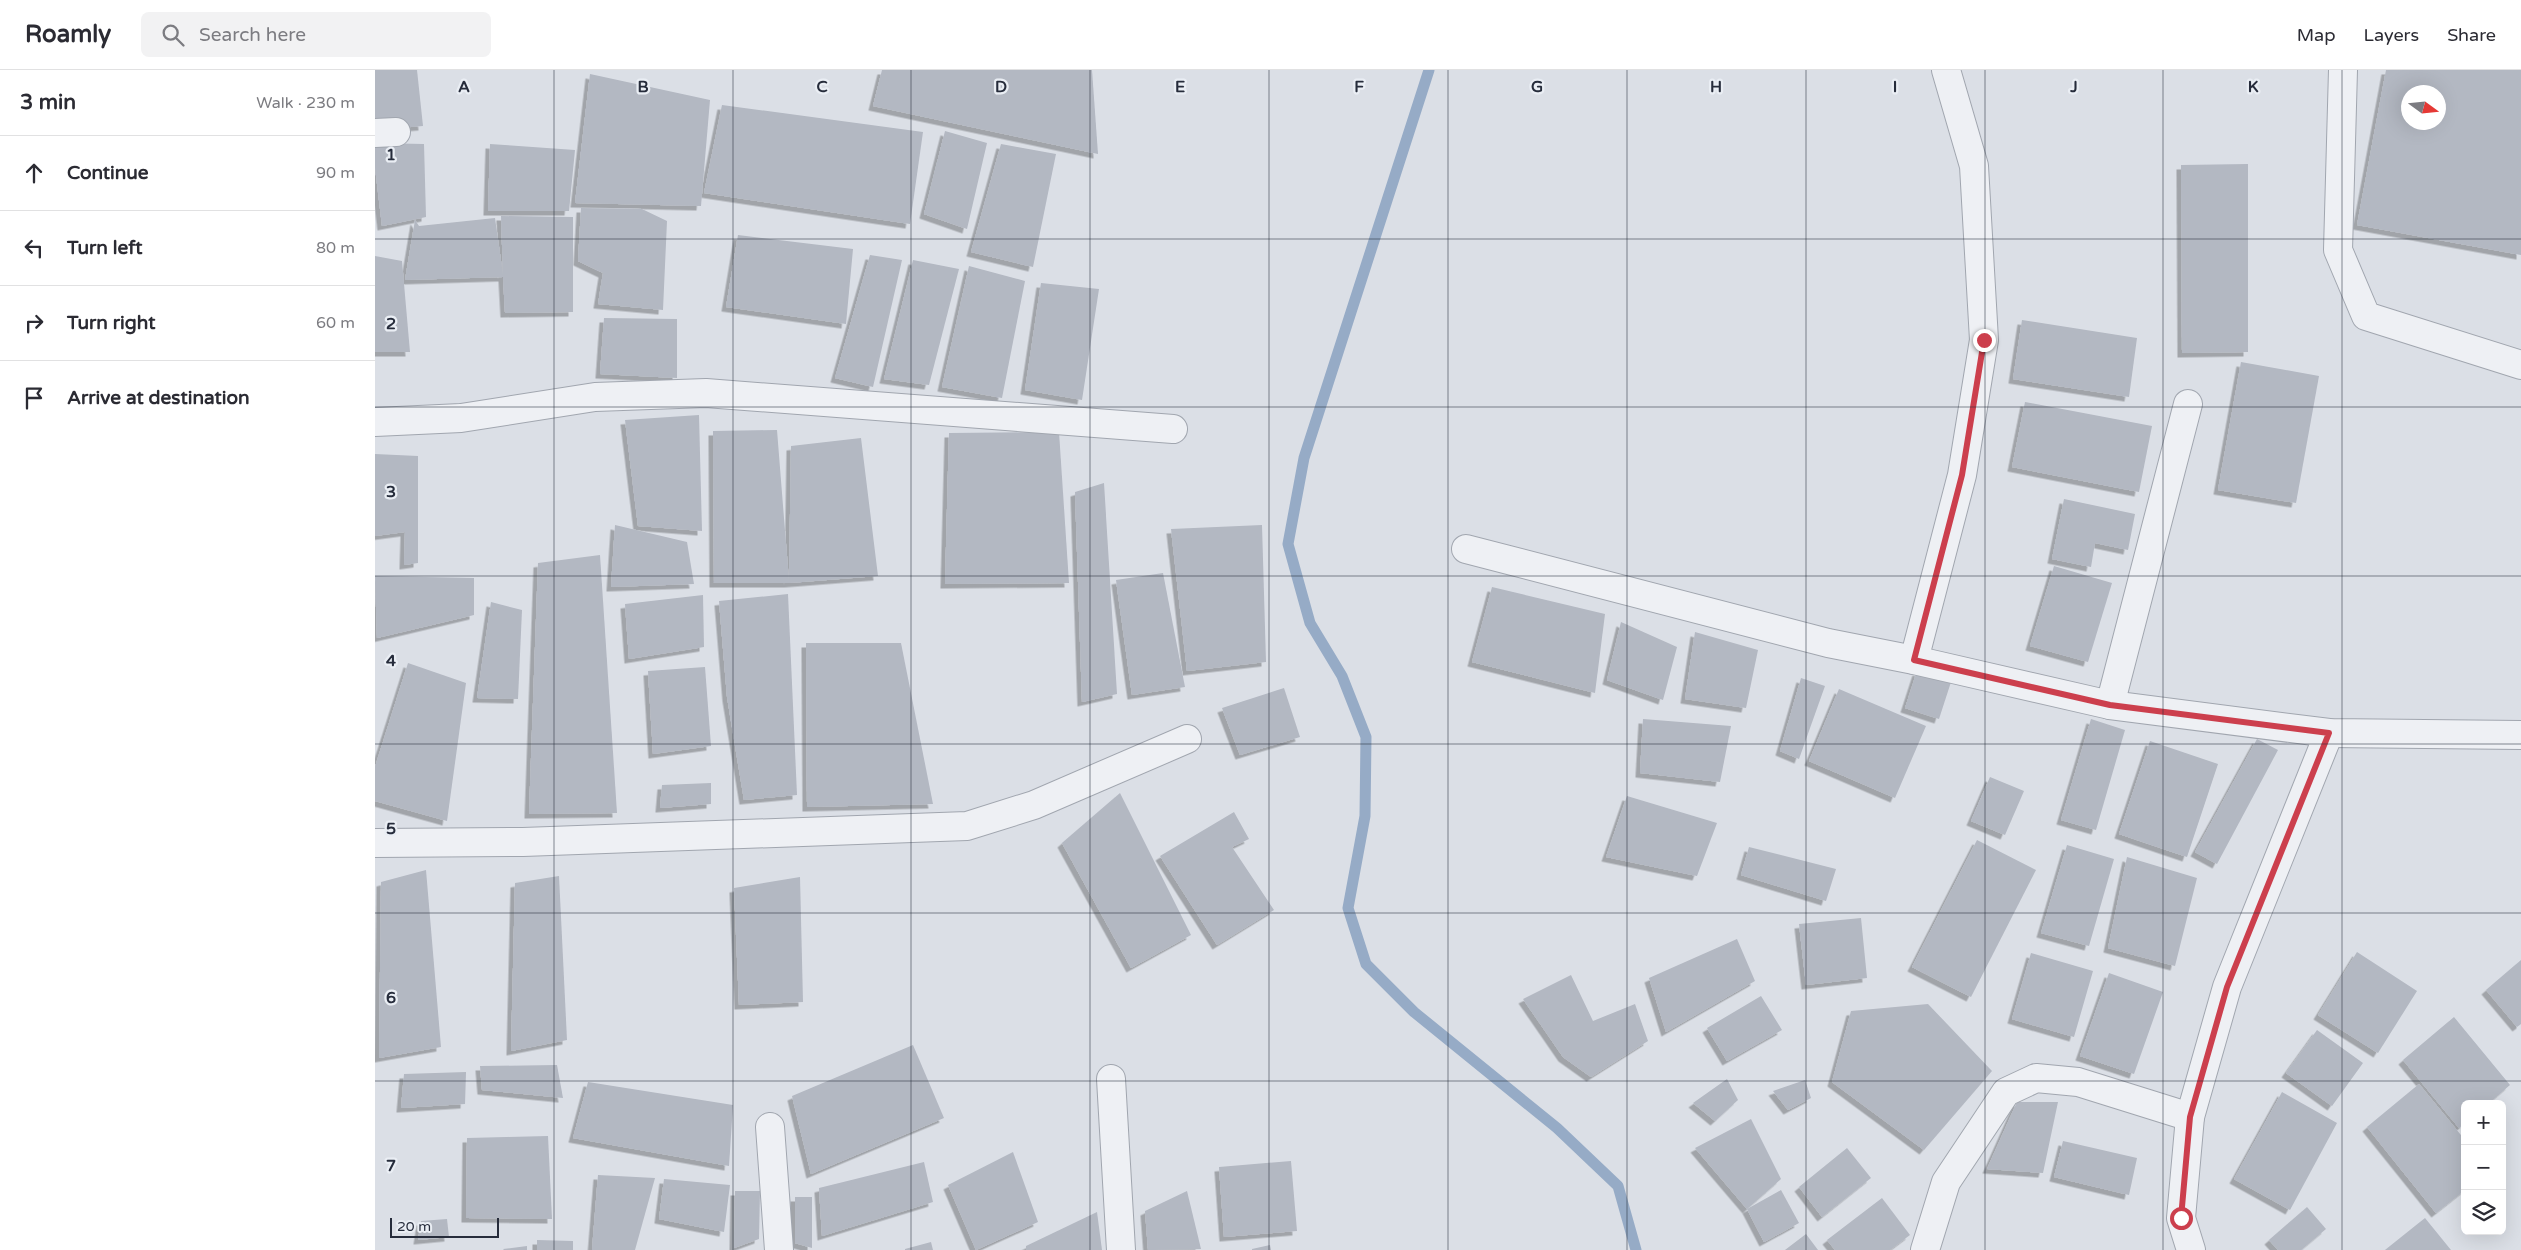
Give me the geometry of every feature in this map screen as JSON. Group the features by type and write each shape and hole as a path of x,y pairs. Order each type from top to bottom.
{"street":[{"path":"1914,660 1962,475 1984,340 1974,166 1946,70"},
{"path":"2343,70 2338,250 2367,316 2521,365"},
{"path":"375,422 461,418 595,397 706,393 1173,429"},
{"path":"2110,705 2188,404"},
{"path":"1466,549 1828,643 1914,660 2110,705 2329,733 2521,735"},
{"path":"2191,1250 2181,1218 2190,1117 2227,987 2329,733"},
{"path":"375,843 523,842 967,826 1034,806 1187,739"},
{"path":"1925,1250 1946,1182 2006,1092 2036,1078 2078,1082 2190,1117"},
{"path":"1111,1079 1121,1250"},
{"path":"770,1127 779,1250"}],"building":[{"path":"375,70 417,70 423,126 375,130"},
{"path":"882,70 1092,70 1098,154 873,106"},
{"path":"2386,70 2521,70 2521,255 2357,225"},
{"path":"590,74 710,100 701,206 575,203"},
{"path":"722,105 923,132 910,224 704,193"},
{"path":"945,131 987,143 967,229 924,214"},
{"path":"375,143 424,144 426,217 382,226 375,167"},
{"path":"490,144 575,150 569,211 488,211"},
{"path":"1001,144 1056,154 1033,267 971,252"},
{"path":"2248,164 2248,352 2182,353 2181,165"},
{"path":"581,208 642,209 667,221 663,310 598,304 603,273 578,261"},
{"path":"501,216 573,217 573,312 505,313 503,277 405,280 415,220 419,226 495,218 503,275"},
{"path":"738,235 853,249 846,324 726,307"},
{"path":"870,255 902,260 873,387 835,378"},
{"path":"375,256 402,261 410,352 375,352"},
{"path":"913,260 959,269 929,385 884,379"},
{"path":"969,266 1025,281 1002,398 942,387"},
{"path":"1041,283 1099,289 1082,400 1025,390"},
{"path":"604,318 677,319 677,378 600,374"},
{"path":"2022,320 2137,338 2129,397 2013,379"},
{"path":"2241,362 2319,376 2296,503 2218,490"},
{"path":"2025,402 2152,426 2139,492 2012,467"},
{"path":"699,415 702,531 638,526 625,420"},
{"path":"777,430 789,581 791,446 861,438 878,576 789,583 714,583 713,431"},
{"path":"1059,432 1069,583 945,584 949,433"},
{"path":"375,454 418,456 418,563 404,565 405,532 375,536"},
{"path":"1104,483 1117,694 1082,702 1075,492"},
{"path":"2064,499 2135,514 2128,550 2095,543 2091,567 2052,559"},
{"path":"615,525 687,542 694,584 611,587"},
{"path":"1262,525 1266,662 1187,671 1171,529"},
{"path":"600,555 617,813 529,814 538,563"},
{"path":"2054,566 2112,583 2088,662 2030,646"},
{"path":"1163,573 1185,687 1132,695 1116,580"},
{"path":"375,576 474,578 474,615 377,638"},
{"path":"1492,587 1605,614 1595,693 1472,662"},
{"path":"788,594 797,795 744,800 727,697 719,601"},
{"path":"703,595 704,647 629,659 625,604"},
{"path":"491,602 522,610 518,699 477,698"},
{"path":"1621,622 1677,647 1663,700 1607,680"},
{"path":"1695,632 1758,650 1746,708 1685,699"},
{"path":"806,643 901,643 933,804 807,807"},
{"path":"408,663 466,683 447,821 375,801 375,767"},
{"path":"705,667 711,746 653,754 648,671"},
{"path":"1917,671 1951,682 1939,719 1905,708"},
{"path":"1801,678 1825,686 1799,759 1780,751"},
{"path":"1284,688 1300,737 1240,755 1222,708"},
{"path":"1839,689 1926,726 1895,798 1809,761"},
{"path":"1643,719 1731,726 1720,782 1640,773"},
{"path":"2091,719 2125,730 2096,830 2061,820"},
{"path":"2257,739 2278,750 2217,864 2195,852"},
{"path":"2150,741 2218,764 2187,857 2119,834"},
{"path":"1990,777 2024,791 2005,835 1971,821"},
{"path":"711,783 711,804 660,808 662,785"},
{"path":"1120,793 1191,935 1131,968 1062,843"},
{"path":"1627,796 1717,823 1697,876 1606,857"},
{"path":"1234,812 1249,839 1232,847 1274,910 1217,945 1160,856"},
{"path":"1977,840 2036,870 1971,997 1912,967"},
{"path":"2067,845 2114,859 2089,946 2041,933"},
{"path":"1749,847 1836,869 1826,901 1741,875"},
{"path":"2127,857 2197,878 2175,966 2108,948"},
{"path":"426,870 441,1047 379,1058 381,882"},
{"path":"559,876 567,1040 511,1051 515,883"},
{"path":"800,877 803,1002 739,1005 734,888"},
{"path":"1861,918 1867,978 1806,985 1799,924"},
{"path":"1737,939 1755,981 1666,1032 1649,978"},
{"path":"2357,952 2417,991 2378,1053 2318,1015"},
{"path":"2031,953 2093,971 2074,1037 2012,1019"},
{"path":"2521,960 2521,1024 2517,1027 2486,990"},
{"path":"2109,973 2163,992 2134,1074 2080,1056"},
{"path":"1571,975 1593,1021 1635,1004 1648,1041 1591,1077 1563,1057 1523,999"},
{"path":"1761,996 1782,1030 1727,1061 1707,1028"},
{"path":"1928,1004 1992,1071 1924,1150 1832,1082 1851,1011"},
{"path":"2454,1017 2510,1085 2493,1100 2461,1100 2461,1126 2459,1128 2403,1060"},
{"path":"2317,1030 2363,1063 2332,1106 2286,1073"},
{"path":"913,1045 944,1118 811,1174 792,1096"},
{"path":"557,1065 563,1098 482,1090 480,1066"},
{"path":"466,1072 465,1104 401,1108 404,1074"},
{"path":"1727,1079 1738,1100 1715,1121 1693,1103"},
{"path":"1805,1080 1811,1098 1788,1110 1773,1091"},
{"path":"588,1082 733,1105 729,1166 573,1138"},
{"path":"2419,1084 2461,1135 2461,1193 2436,1213 2367,1127"},
{"path":"2282,1092 2337,1123 2290,1210 2234,1179"},
{"path":"2017,1102 2058,1102 2043,1173 1987,1169"},
{"path":"1751,1119 1781,1179 1747,1209 1695,1148"},
{"path":"548,1136 552,1219 466,1218 467,1138"},
{"path":"2063,1141 2137,1158 2129,1195 2054,1177"},
{"path":"1847,1148 1871,1178 1822,1217 1799,1187"},
{"path":"1013,1152 1038,1222 976,1250 948,1185"},
{"path":"1291,1161 1297,1231 1224,1237 1219,1167"},
{"path":"924,1162 933,1202 822,1236 819,1188"},
{"path":"598,1175 655,1178 635,1250 592,1250"},
{"path":"664,1179 730,1185 724,1232 659,1219"},
{"path":"1781,1190 1799,1223 1764,1242 1747,1209"},
{"path":"735,1191 760,1191 759,1239 734,1248"},
{"path":"1187,1191 1201,1249 1148,1250 1145,1211"},
{"path":"795,1197 812,1197 812,1248 795,1243"},
{"path":"1882,1198 1910,1235 1890,1250 1835,1250 1827,1240"},
{"path":"2307,1207 2326,1229 2301,1250 2278,1250 2269,1240"},
{"path":"1097,1212 1102,1250 1026,1250 1026,1246"},
{"path":"2425,1218 2451,1250 2385,1250"},
{"path":"447,1219 449,1237 418,1240 421,1221"},
{"path":"1806,1234 1818,1250 1785,1250"},
{"path":"537,1240 573,1241 573,1250 537,1250"},
{"path":"931,1242 933,1250 905,1250 905,1249"},
{"path":"1270,1245 1271,1250 1252,1250 1252,1249"},
{"path":"527,1246 527,1250 503,1249"}],"waterway":[{"path":"1429,70 1304,458 1288,544 1310,623 1342,676 1366,737 1365,816 1348,908 1366,964 1414,1012 1557,1128 1618,1186 1636,1250"}],"route":[{"path":"1984,340 1962,475 1914,660 2110,705 2329,733 2227,987 2190,1117 2181,1218"}]}
